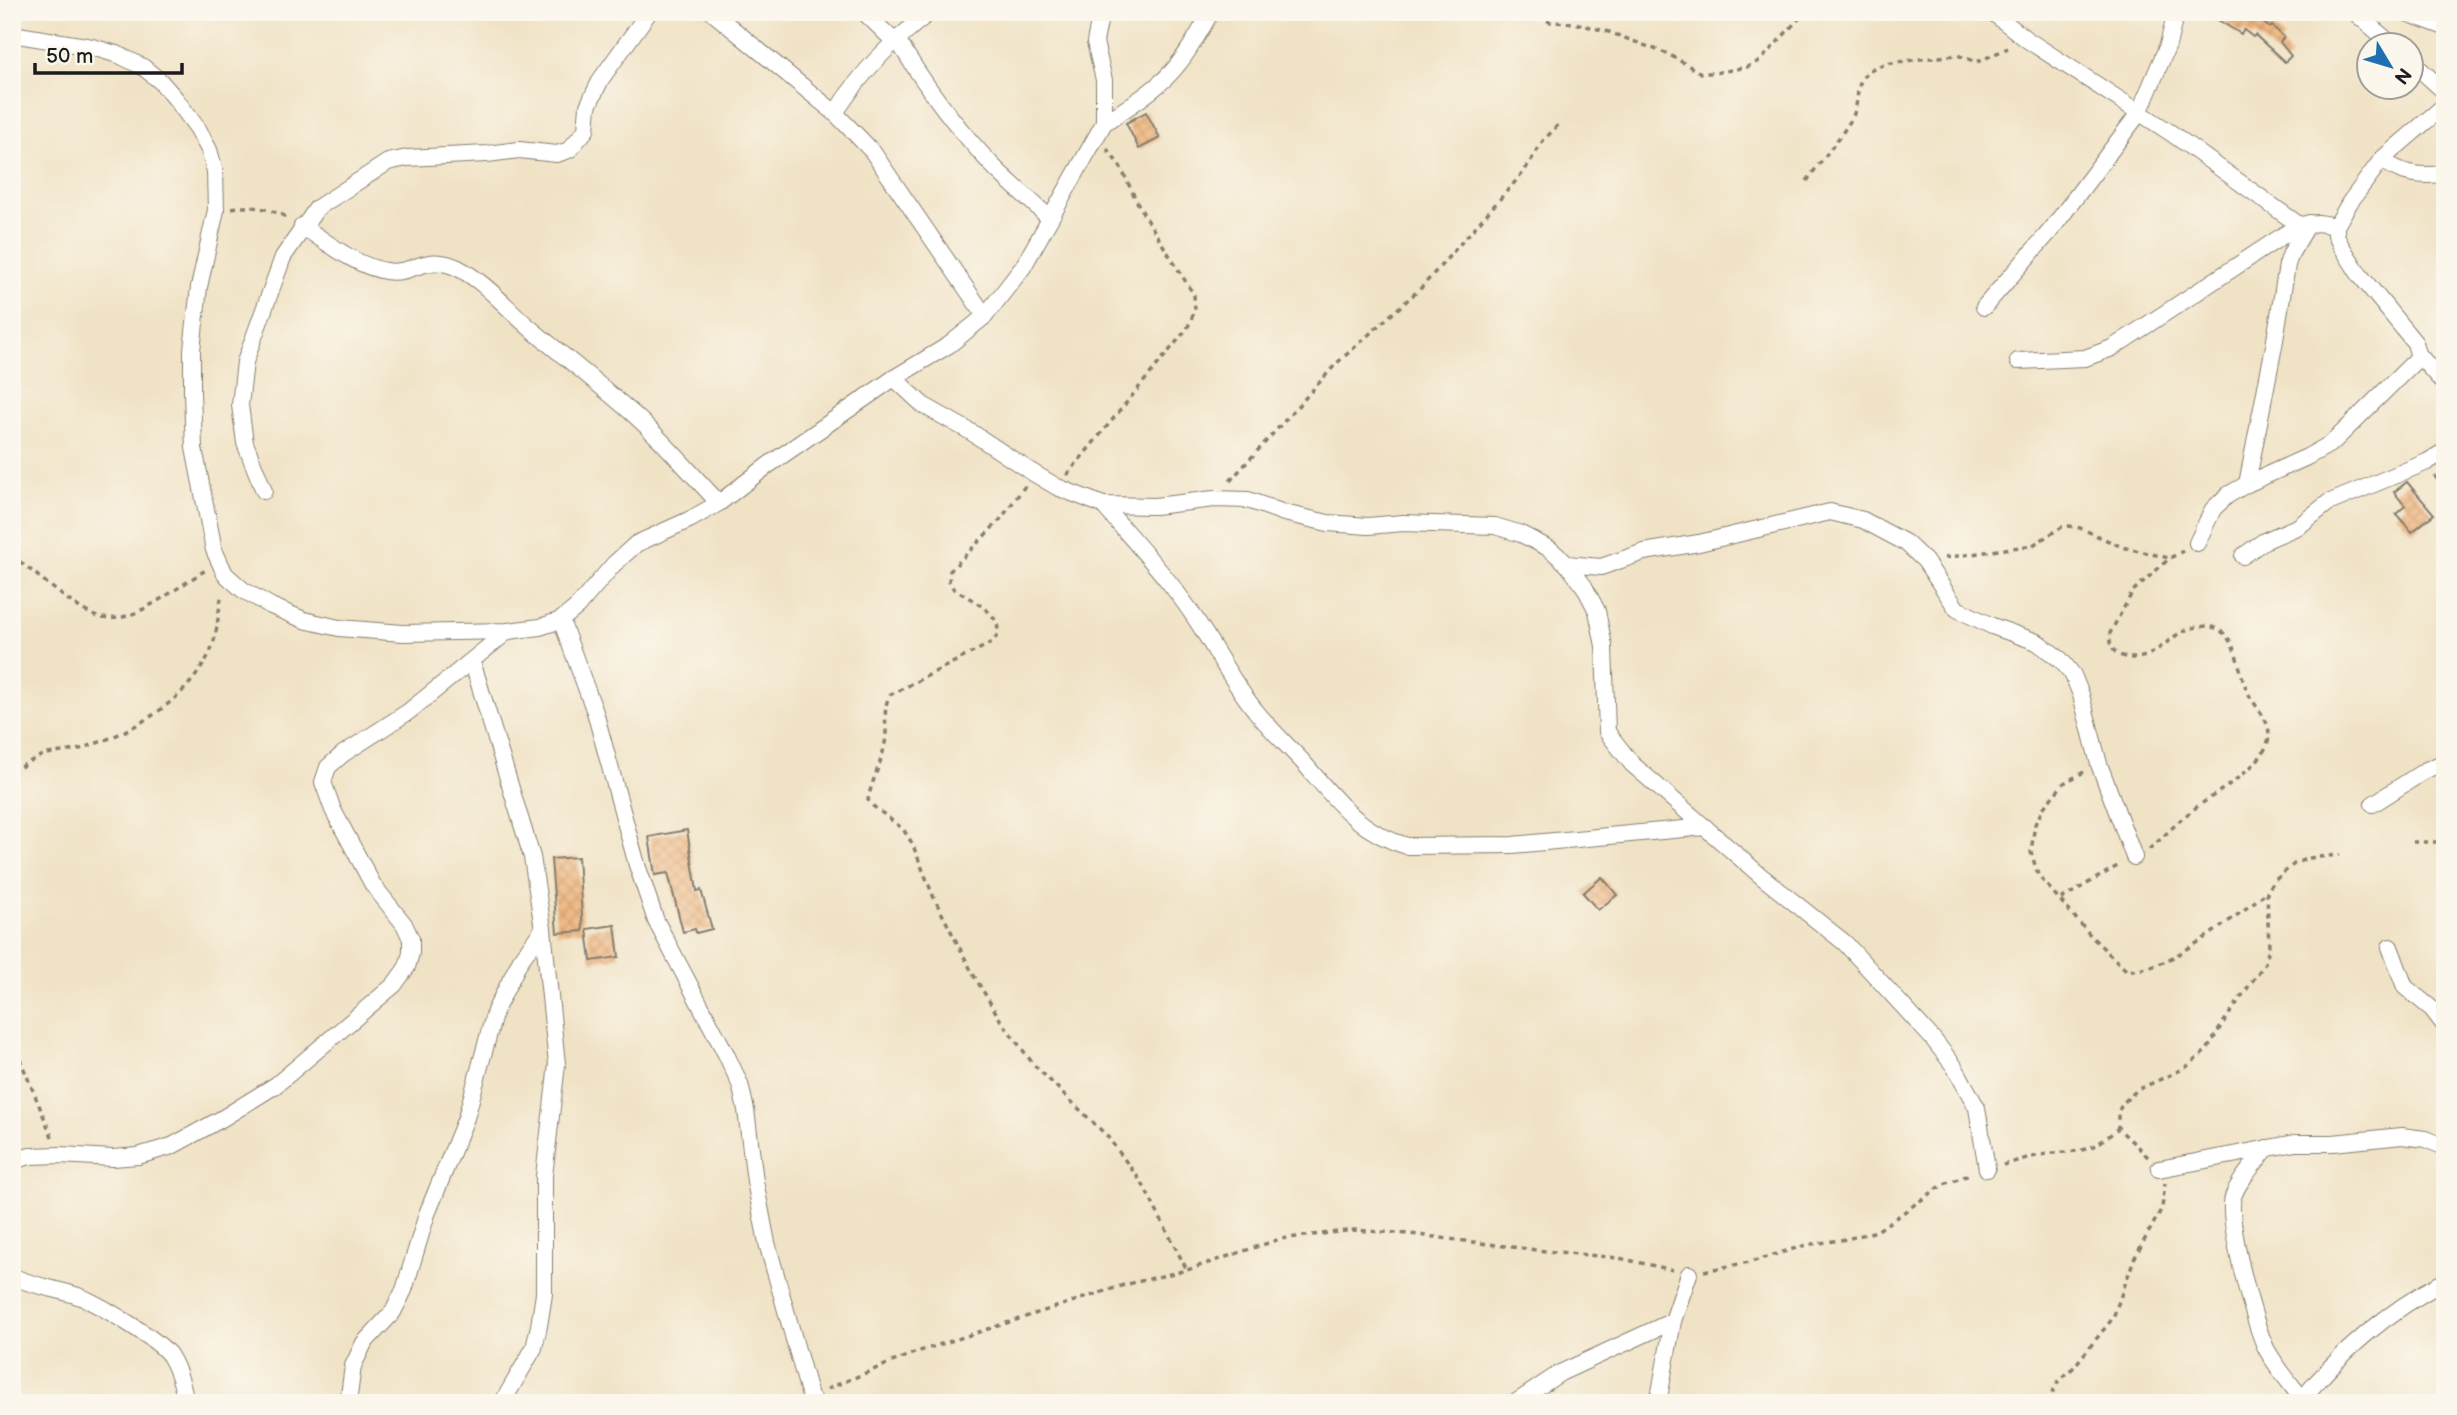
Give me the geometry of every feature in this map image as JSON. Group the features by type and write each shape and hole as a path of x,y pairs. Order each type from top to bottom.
{"street":[{"path":"264,491 245,443 240,405 245,362 283,257 302,226 329,198 388,162 407,158 519,150 557,154 569,150 586,130 588,106 601,79 649,12"},
{"path":"712,12 835,113 872,151 985,316"},
{"path":"864,12 895,40 940,103 991,164 1050,219"},
{"path":"835,113 881,53 930,12"},
{"path":"1101,12 1095,42 1104,80 1104,123"},
{"path":"12,34 92,47 119,55 143,67 160,81 198,129 209,150 216,180 216,210 199,288 192,350 192,392 194,448 214,550 223,568 243,590 304,620 339,628 402,633 508,631 540,628 561,620 577,607 614,564 636,544 719,503 767,466 894,378 949,345 985,316 1023,267 1104,123 1158,85 1173,70 1188,52 1211,12"},
{"path":"1992,12 2026,39 2171,132 2304,224 2336,226"},
{"path":"1984,307 2050,230 2139,113 2168,45 2176,12"},
{"path":"2354,12 2378,32"},
{"path":"2404,12 2445,27"},
{"path":"2426,75 2445,92"},
{"path":"2445,104 2382,159 2336,226 2336,236 2348,258 2376,297 2402,324 2416,343 2418,354 2445,385"},
{"path":"2382,159 2390,166 2418,175 2445,173"},
{"path":"2018,361 2085,358 2112,348 2304,224"},
{"path":"2247,484 2287,265 2304,224"},
{"path":"302,226 342,252 387,272 401,271 426,262 441,262 476,279 644,424 719,503"},
{"path":"2197,543 2213,509 2228,495 2332,443 2414,364 2418,354"},
{"path":"894,378 923,405 971,432 1030,471 1058,487 1103,505 1156,506 1214,499 1248,500 1284,513 1328,523 1368,526 1403,523 1495,526 1521,534 1550,550 1567,564 1584,586 1597,611 1604,646 1607,732 1632,764 1844,943 1933,1039 1954,1066 1977,1108 1987,1168"},
{"path":"2243,556 2264,541 2299,526 2328,503 2427,462 2445,451"},
{"path":"1103,505 1169,583 1253,708 1335,801 1371,831 1407,846 1512,845 1705,827"},
{"path":"1567,564 1601,566 1644,552 1830,512 1863,520 1906,543 1925,561 1957,609 1992,626 2037,642 2061,660 2073,675 2081,695 2099,764 2134,857"},
{"path":"561,620 595,712 637,865 656,922 740,1084 767,1243 813,1399"},
{"path":"12,1161 30,1156 138,1156 172,1146 276,1085 394,985 407,967 411,939 404,924 373,885 333,810 323,782 328,767 343,754 408,712 508,631"},
{"path":"472,661 532,857 544,929 557,1065 544,1176 544,1294 534,1348 502,1403"},
{"path":"2373,804 2426,770 2445,762"},
{"path":"348,1403 353,1366 364,1343 393,1312 404,1290 427,1214 466,1118 495,1011 520,961 544,929"},
{"path":"2390,947 2405,987 2432,1009 2445,1027"},
{"path":"2160,1169 2295,1143 2333,1143 2402,1136 2425,1139 2445,1147"},
{"path":"2267,1148 2233,1198 2232,1214 2249,1293 2266,1347 2301,1401 2347,1350 2366,1334 2411,1300 2445,1281"},
{"path":"1658,1403 1673,1321 1689,1274"},
{"path":"12,1276 43,1288 77,1295 157,1343 169,1354 183,1387 186,1403"},
{"path":"1515,1403 1560,1373 1673,1321"}],"path":[{"path":"1529,12 1550,22 1575,23 1609,32 1668,54 1701,73 1715,73 1747,67 1761,60 1805,12"},
{"path":"1807,181 1853,117 1861,79 1875,67 1947,55 1957,55 1977,62 2026,39"},
{"path":"1214,499 1337,363 1370,336 1429,279 1523,173 1543,141 1558,125"},
{"path":"1058,487 1187,329 1195,310 1194,295 1146,218 1120,166 1108,150 1094,140"},
{"path":"216,210 251,205 278,213 302,226"},
{"path":"1030,471 1027,484 1000,520 950,571 949,581 953,588 996,618 999,627 997,636 993,642 890,695 886,702 886,737 882,758 868,800 904,829 939,909 1001,1021 1034,1065 1107,1136 1142,1183 1188,1270"},
{"path":"1925,561 2033,545 2062,527 2069,526 2122,547 2170,558"},
{"path":"2061,899 2150,848 2190,812 2249,768 2262,754 2269,738 2268,725 2246,688 2233,645 2226,635 2217,629 2206,626 2187,630 2151,655 2141,657 2120,655 2112,650 2109,635 2133,591 2170,558 2197,543"},
{"path":"12,556 75,603 95,615 111,619 127,616 223,568"},
{"path":"12,772 41,756 72,752 119,734 157,712 188,685 204,665 213,645 223,568"},
{"path":"2099,764 2064,783 2044,807 2035,824 2031,852 2038,875 2092,937 2126,970 2142,970 2195,943 2267,892 2274,881 2294,864 2308,858 2340,855"},
{"path":"2413,842 2445,842"},
{"path":"2049,1403 2059,1382 2113,1318 2134,1259 2162,1208 2165,1180 2160,1169 2118,1128 2118,1112 2137,1090 2185,1068 2207,1050 2265,963 2269,949 2267,892"},
{"path":"12,1040 60,1155"},
{"path":"813,1399 914,1353 1124,1285 1188,1270 1280,1239 1354,1230 1410,1234 1619,1258 1689,1274 1754,1261 1806,1245 1847,1240 1877,1231 1944,1184 1987,1168 2036,1156 2085,1151 2103,1142 2118,1128"}],"building":[{"path":"2205,12 2255,12 2253,15 2284,37 2280,42 2291,56 2285,62 2255,35 2253,37 2244,30 2241,34"},
{"path":"1146,112 1160,138 1139,149 1126,123"},
{"path":"2407,482 2434,514 2412,532 2396,514 2405,506 2394,492"},
{"path":"687,830 697,891 701,890 712,929 696,933 695,929 683,932 668,873 655,875 649,837"},
{"path":"578,857 583,931 557,933 551,859"},
{"path":"1602,877 1617,895 1598,910 1583,893"},
{"path":"615,925 619,957 591,961 587,929"}]}
